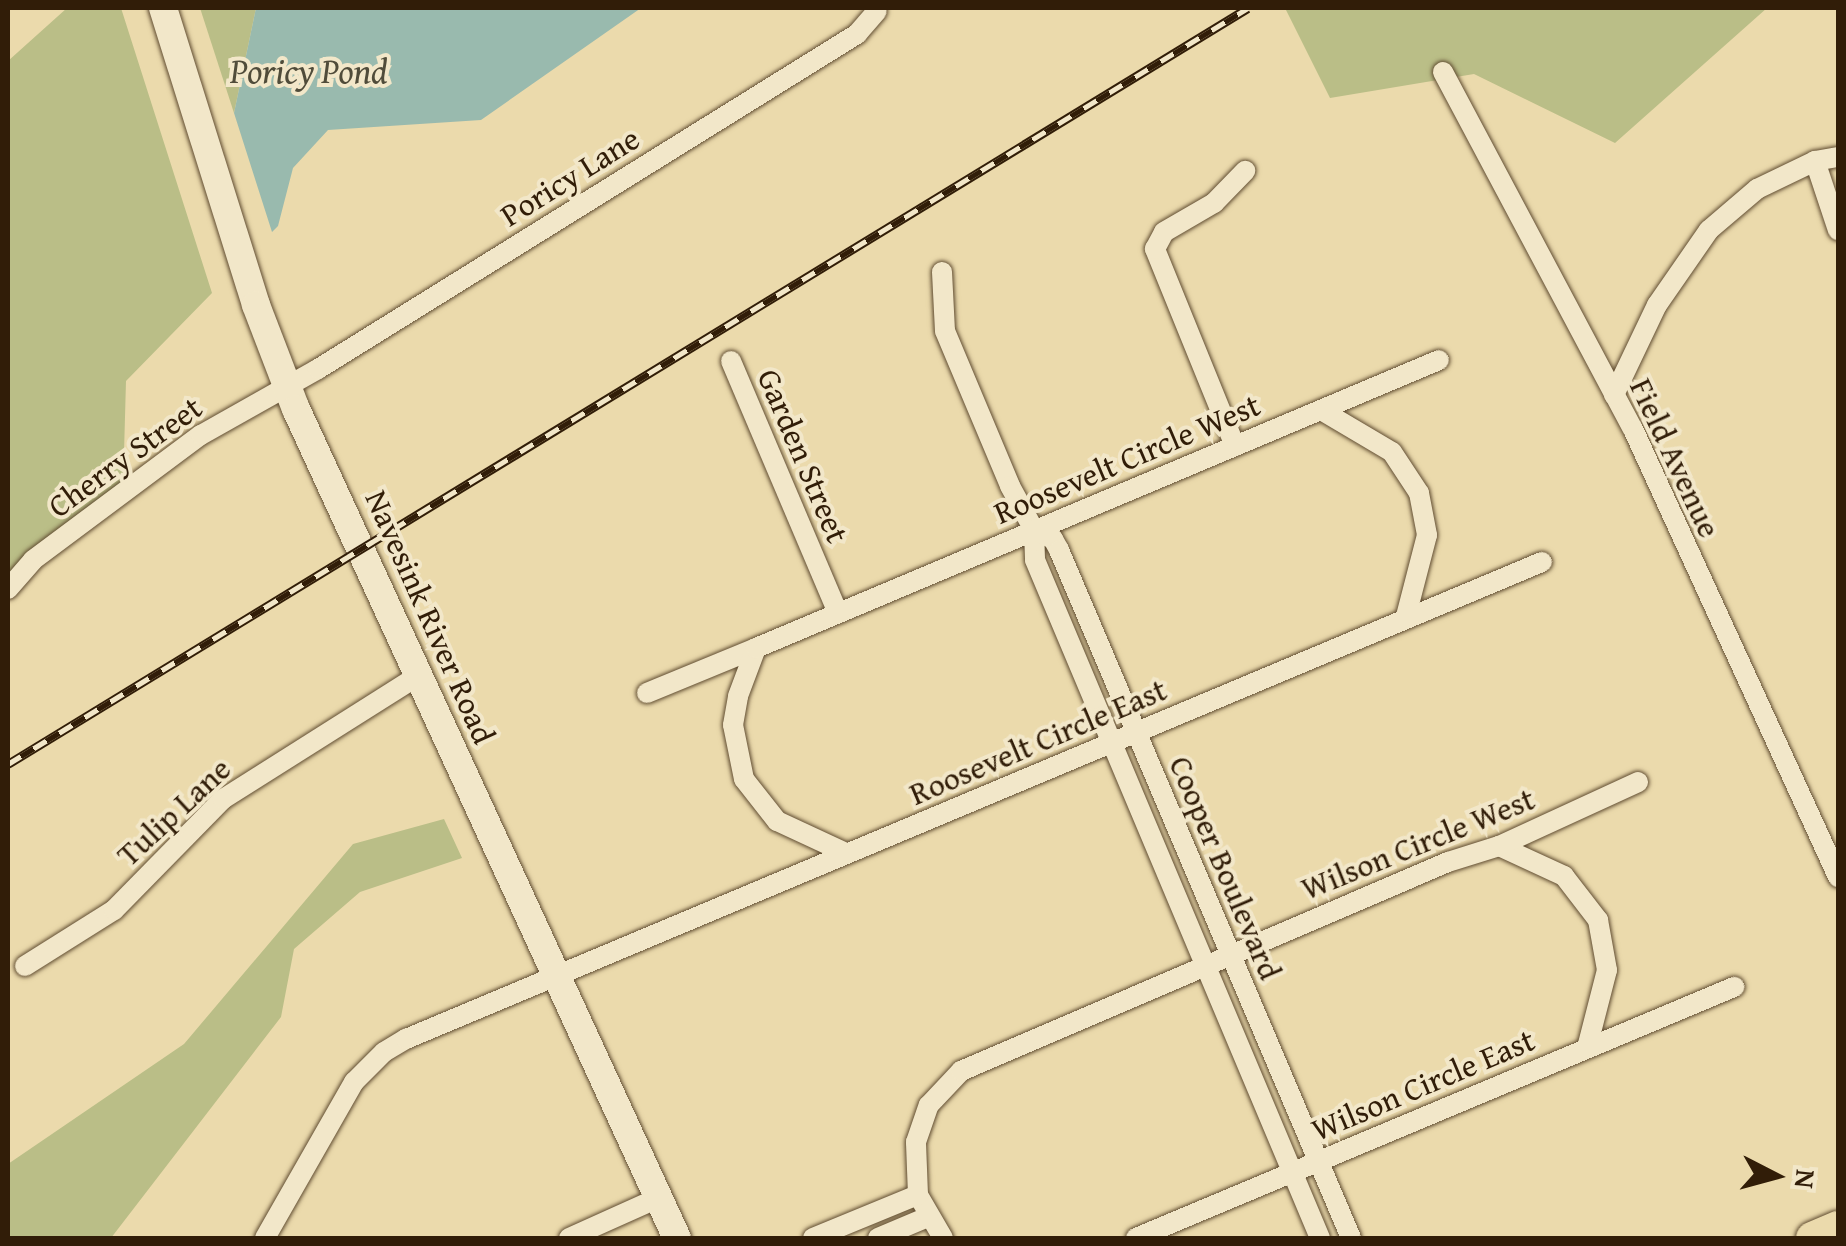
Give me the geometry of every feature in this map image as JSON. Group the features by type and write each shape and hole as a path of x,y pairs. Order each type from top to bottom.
{"highway":[{"path":"1812,1238 1838,1227"}],"main road":[{"name":"Navesink River Road","path":"162,8 256,305 287,386 677,1238"}],"street":[{"name":"Poricy Lane","path":"287,386 857,34 877,11"},
{"name":"Field Avenue","path":"1443,72 1614,395 1838,877"},
{"path":"1614,395 1657,305 1710,230 1757,188 1815,161 1838,157"},
{"path":"1815,161 1838,230"},
{"path":"1235,446 1155,249 1164,232 1214,203 1244,171"},
{"name":"Cooper Boulevard","path":"942,272 945,330 1010,486 1034,530 1035,560 1320,1238"},
{"name":"Garden Street","path":"731,360 838,613"},
{"name":"Roosevelt Circle West","path":"756,648 1439,360"},
{"name":"Cherry Street","path":"8,590 33,560 201,435 287,386"},
{"path":"1321,410 1392,452 1419,493 1427,535 1406,616"},
{"name":"Cooper Boulevard","path":"1034,530 1056,544 1350,1238"},
{"name":"Roosevelt Circle East","path":"265,1238 334,1110 366,1069 406,1039 1542,562"},
{"path":"647,692 756,648"},
{"path":"756,648 738,696 733,724 744,780 777,821 846,853"},
{"name":"Tulip Lane","path":"24,966 114,910 223,799 419,675"},
{"name":"Wilson Circle West","path":"918,1194 916,1142 929,1106 961,1071 1000,1050 1448,862 1498,846 1638,782"},
{"path":"1498,846 1564,876 1598,920 1608,970 1587,1048"},
{"name":"Wilson Circle East","path":"1136,1238 1734,987"},
{"path":"813,1238 918,1194 928,1217 944,1238"},
{"path":"569,1238 658,1198"},
{"path":"878,1238 928,1217"}],"green space":[{"path":"67,8 121,8 212,293 126,381 123,489 8,594 8,61"},
{"path":"200,8 256,8 234,113"},
{"path":"1285,8 1767,8 1615,143 1474,74 1330,98"},
{"path":"444,819 462,858 360,892 294,949 281,1017 111,1238 8,1238 8,1164 184,1044 353,844"}],"water":[{"name":"Poricy Pond","path":"256,8 641,8 481,120 328,130 293,168 278,226 272,232 234,113"}],"railway":[{"path":"8,764 1248,8"}]}
